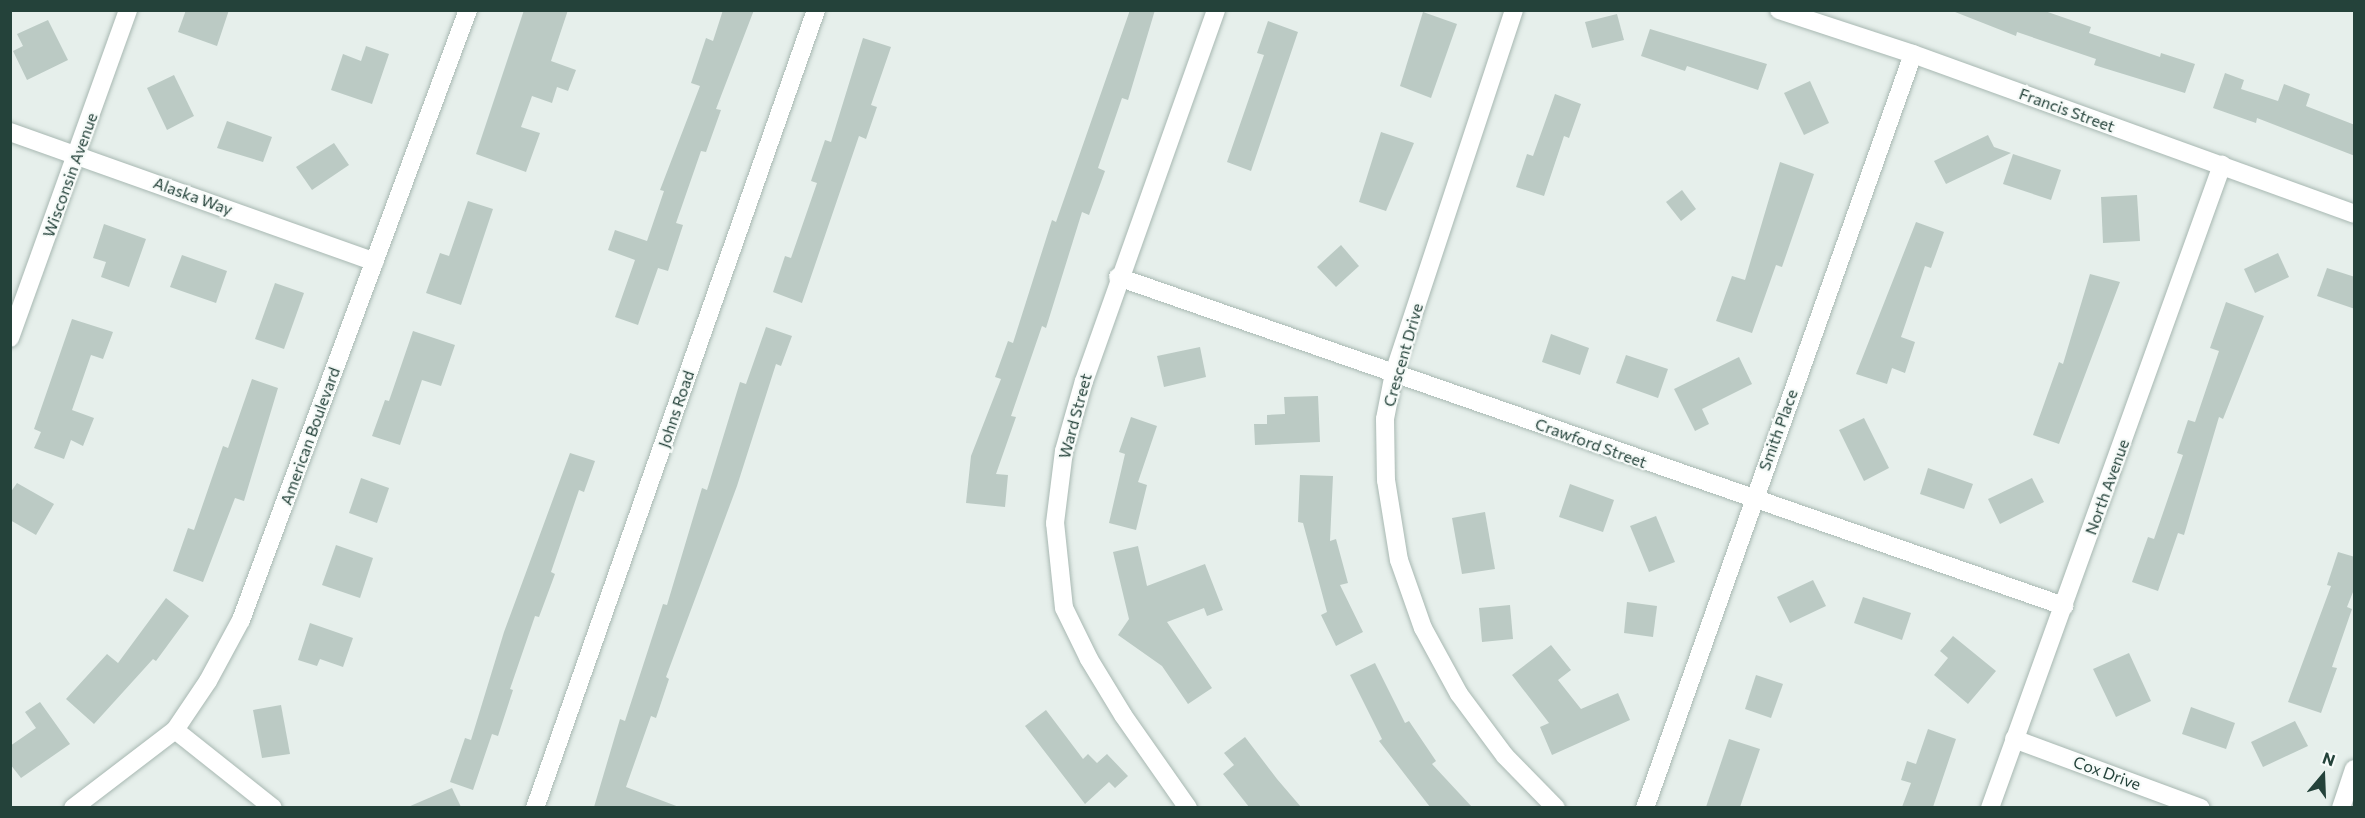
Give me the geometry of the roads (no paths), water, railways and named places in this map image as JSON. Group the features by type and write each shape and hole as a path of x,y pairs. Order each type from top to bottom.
{"street":[{"name":"Wisconsin Avenue","path":"10,338 128,10"},
{"name":"American Boulevard","path":"73,807 175,730 208,681 241,620 468,10"},
{"name":"Johns Road","path":"535,807 816,10"},
{"name":"Ward Street","path":"1188,807 1118,706 1064,608 1055,523 1064,451 1118,277 1216,10"},
{"name":"Crescent Drive","path":"1514,10 1394,373 1385,419 1386,480 1400,560 1423,628 1459,694 1505,756 1556,807"},
{"name":"Francis Street","path":"1779,10 1913,54 2355,214"},
{"name":"Smith Place","path":"1645,807 1913,54"},
{"name":"Alaska Way","path":"10,132 78,154 375,262"},
{"name":"North Avenue","path":"1990,807 2222,165"},
{"name":"Crawford Street","path":"1118,277 1753,501 2064,606"},
{"path":"175,730 273,807"},
{"name":"Cox Drive","path":"2014,739 2201,807"},
{"path":"2341,807 2355,769"}]}
